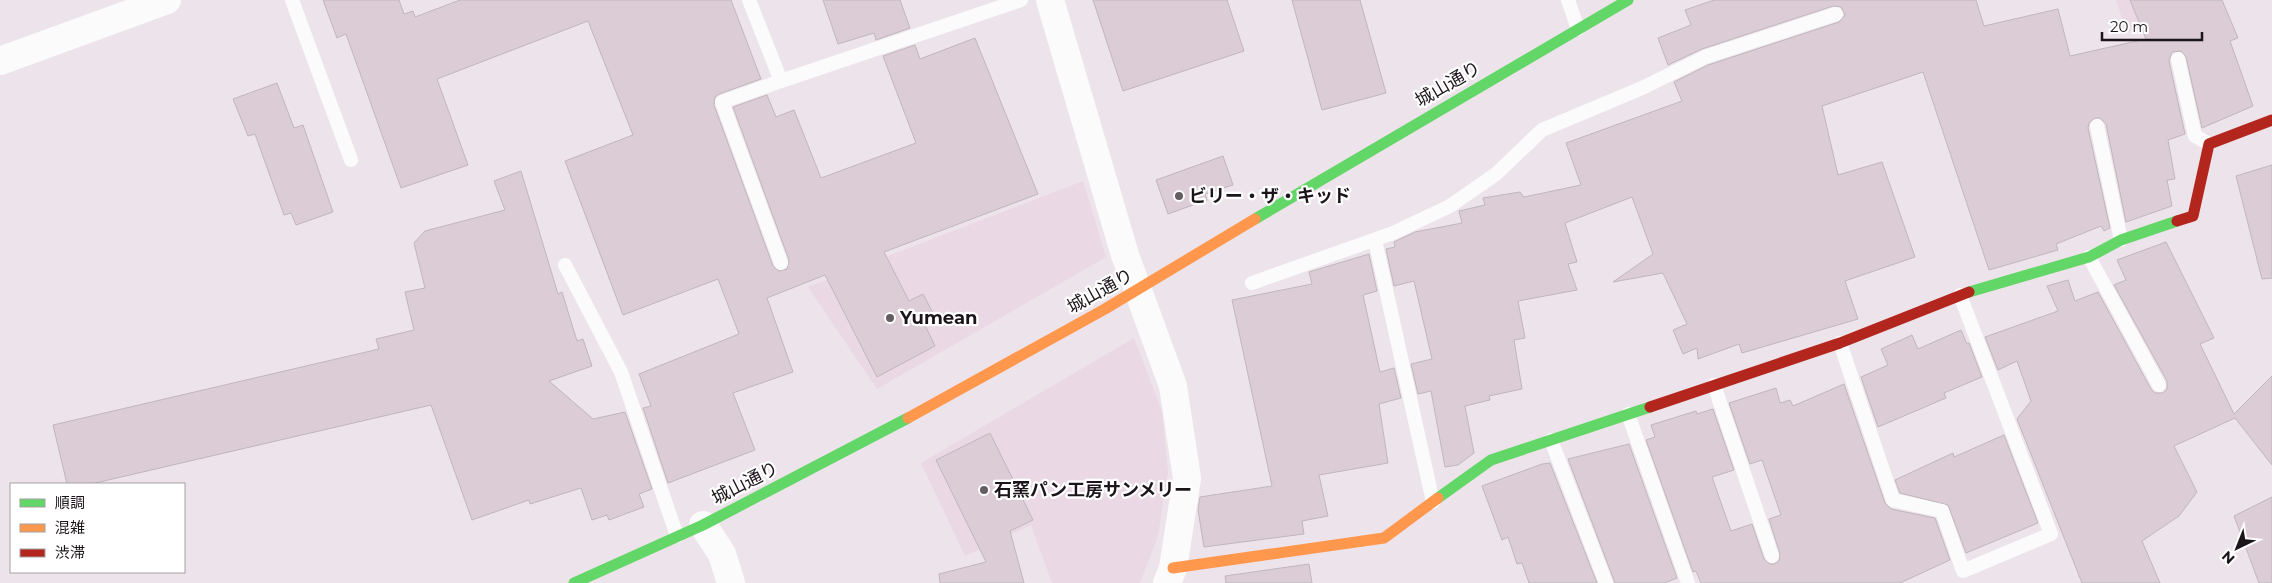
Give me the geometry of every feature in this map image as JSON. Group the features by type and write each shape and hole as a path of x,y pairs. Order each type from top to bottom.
{"street":[{"path":"0,61 167,0"},
{"path":"1050,0 1125,255 1173,386 1187,478 1170,576 1384,538 1491,460 1840,343 1960,295 2089,257 2122,240 2193,216 2209,144 2272,120"},
{"name":"城山通り","path":"574,583 703,525 892,427 1138,291 1354,160 1628,0"},
{"path":"703,525 722,554 731,583"}],"lane":[{"path":"292,0 351,160"},
{"path":"750,0 780,82"},
{"path":"781,263 722,102 1021,0"},
{"path":"1568,0 1578,29"},
{"path":"1252,283 1375,240 1450,206 1496,174 1542,130 1642,88 1705,57 1836,14"},
{"path":"2178,59 2195,136 2209,144"},
{"path":"2097,126 2122,240"},
{"path":"1375,240 1433,502"},
{"path":"2089,257 2159,385"},
{"path":"565,265 621,372 677,536"},
{"path":"1840,343 1893,500 1942,511 1963,571 2051,534 1960,295"},
{"path":"1714,385 1772,556"},
{"path":"1628,414 1688,583"},
{"path":"1551,440 1606,583"}],"shaded area":[{"path":"2116,0 2217,0 2221,10 2127,32"},
{"path":"1083,181 1106,257 877,389 808,287"},
{"path":"1134,338 1162,411 1168,472 1158,536 1140,583 1052,583 1031,525 965,556 921,463"}],"building":[{"path":"323,0 399,0 404,14 413,11 415,17 460,0 731,0 761,79 719,94 715,97 714,105 773,266 779,271 787,269 789,260 733,107 767,95 776,117 794,110 821,178 916,143 883,56 915,45 920,59 975,38 1038,194 884,252 909,301 923,294 935,317 924,323 935,346 877,377 825,275 767,298 793,372 733,393 755,450 668,483 643,408 651,406 639,374 739,334 718,279 623,315 565,161 633,135 588,21 437,79 468,165 401,188 346,34 337,38"},
{"path":"823,0 900,0 910,28 876,40 874,33 838,44"},
{"path":"1093,0 1227,0 1244,51 1123,91"},
{"path":"1292,0 1360,0 1386,93 1322,110"},
{"path":"1714,0 1976,0 1984,26 2058,9 2070,56 2146,39 2130,0 2222,0 2238,38 2230,41 2253,106 2202,128 2186,57 2181,51 2172,52 2169,61 2185,134 2168,140 2175,179 2167,180 2172,206 2126,222 2106,124 2100,118 2095,118 2089,123 2088,128 2110,228 2104,231 2101,226 2056,244 2058,250 1989,270 1923,72 1822,106 1838,175 1882,162 1915,257 1845,281 1858,319 1742,353 1739,344 1698,359 1697,348 1683,354 1673,330 1687,324 1663,273 1613,282 1653,254 1632,197 1565,223 1577,262 1568,264 1577,290 1518,301 1525,338 1514,340 1522,389 1489,396 1490,400 1465,406 1474,453 1458,465 1445,467 1431,391 1418,394 1411,364 1432,359 1414,281 1394,286 1386,249 1395,247 1394,242 1415,232 1462,223 1459,211 1485,205 1483,198 1520,192 1524,197 1581,185 1566,143 1682,101 1674,82 1708,65 1839,22 1845,15 1841,7 1833,6 1702,49 1668,65 1658,38 1691,25 1685,10"},
{"path":"277,83 294,128 303,125 333,212 296,225 291,213 284,215 255,134 248,136 233,99"},
{"path":"1223,156 1233,185 1205,194 1207,200 1168,214 1156,180"},
{"path":"2272,165 2272,278 2262,279 2236,176"},
{"path":"521,171 558,294 562,292 577,341 583,339 592,366 549,381 593,419 625,412 652,489 639,494 644,507 609,520 607,515 592,520 581,488 530,504 529,500 472,520 431,405 95,483 67,483 53,425 379,349 376,339 414,330 405,292 425,288 414,243 425,231 505,210 494,181"},
{"path":"2166,242 2214,338 2200,344 2234,414 2272,376 2272,465 2235,418 2174,446 2197,492 2179,516 2142,541 2160,583 2082,583 2017,419 2031,401 2017,361 1998,370 1985,337 2058,311 2047,286 2068,280 2075,301 2098,292 2151,389 2155,393 2163,393 2167,389 2167,381 2114,285 2126,280 2117,260"},
{"path":"1369,254 1377,291 1363,295 1380,372 1394,368 1401,398 1379,404 1388,463 1319,475 1328,516 1302,521 1304,534 1204,547 1198,510 1200,497 1272,486 1232,300 1312,284 1309,272"},
{"path":"1961,330 1967,344 1969,343 1982,377 1944,393 1946,398 1878,427 1861,377 1888,365 1881,349 1912,335 1918,349"},
{"path":"1844,384 1885,503 1891,509 1935,518 1950,560 1900,583 1701,583 1696,571 1693,572 1646,440 1655,437 1651,425 1696,411 1697,414 1713,409 1734,470 1712,477 1731,531 1752,524 1764,559 1770,564 1774,564 1779,561 1780,554 1769,519 1781,515 1762,460 1750,464 1729,403 1776,388 1780,403 1790,400 1793,406"},
{"name":"石窯パン工房サンメリー","path":"990,433 1033,520 1010,531 1024,583 940,583 939,574 986,562 936,460"},
{"path":"2004,435 2038,523 1966,553 1948,505 1900,493 1895,480 1953,453 1954,457"},
{"path":"1629,444 1677,578 1665,583 1615,583 1568,459"},
{"path":"1550,463 1597,583 1529,583 1522,563 1517,564 1508,537 1502,540 1482,486 1542,464"},
{"path":"2272,497 2272,583 2259,583 2234,516"},
{"path":"1309,564 1312,583 1226,583 1225,576"}],"traffic: fast":[{"path":"1255,219 1628,0"},
{"path":"1969,292 2089,257 2121,240 2177,221"},
{"path":"1438,498 1491,460 1650,407"},
{"path":"574,583 703,525 908,418"}],"traffic: slow":[{"path":"908,418 1105,309 1255,219"},
{"path":"1173,568 1384,538 1438,498"}],"traffic: jam":[{"path":"2177,221 2193,216 2209,144 2272,120"},
{"path":"1650,407 1840,343 1969,292"}],"place":[{"name":"ビリー・ザ・キッド","path":"1179,196"},
{"name":"Yumean","path":"890,318"},
{"name":"石窯パン工房サンメリー","path":"984,490"}]}
